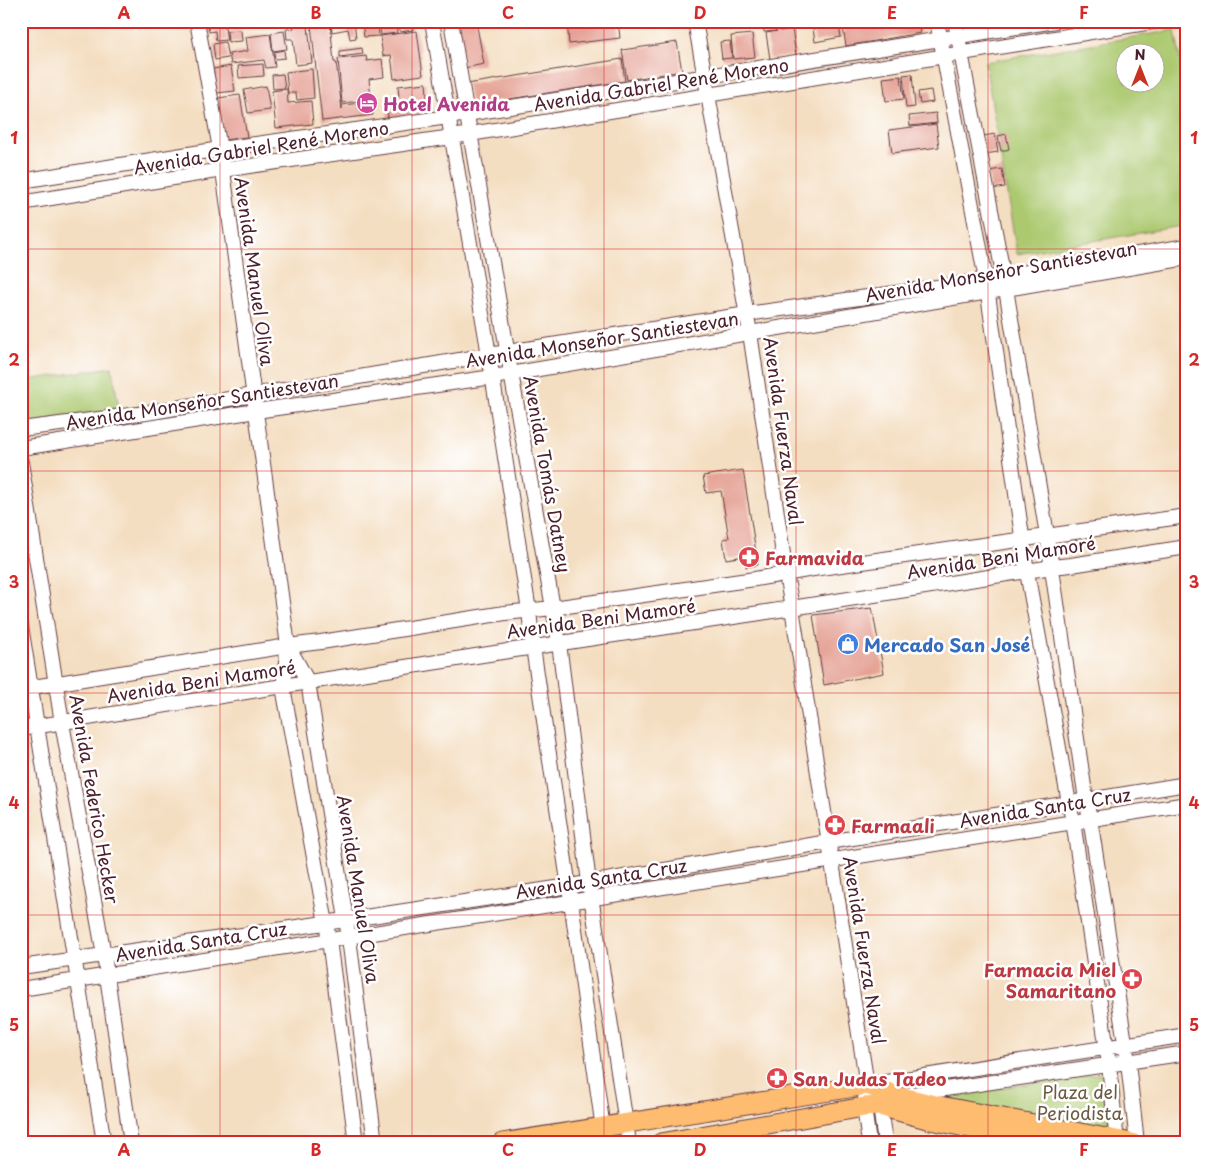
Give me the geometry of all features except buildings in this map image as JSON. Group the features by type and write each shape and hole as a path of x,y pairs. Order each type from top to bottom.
{"main road":[{"path":"502,1143 604,1135 626,1124 866,1085 898,1096 935,1105 1122,1142"},
{"path":"661,1143 872,1106 1042,1143"}],"street":[{"name":"Avenida Manuel Oliva","path":"197,21 220,150 288,646 283,687 330,940 356,1143"},
{"path":"432,21 489,355 529,611 604,1135"},
{"name":"Avenida Tomás Datney","path":"451,21 559,643 589,882 629,1143"},
{"name":"Avenida Fuerza Naval","path":"695,21 747,314 866,1085 886,1143"},
{"path":"937,21 987,286 1027,572 1068,803 1073,821 1106,1048 1122,1142"},
{"path":"954,21 1005,282 1048,535 1086,800 1128,1062 1137,1143"},
{"name":"Avenida Gabriel René Moreno","path":"21,181 448,117 1055,21"},
{"name":"Avenida Gabriel René Moreno","path":"21,203 222,170 452,138 1158,21"},
{"path":"1186,21 1187,26"},
{"name":"Avenida Monseñor Santiestevan","path":"21,448 256,411 492,377 750,333 1187,246"},
{"name":"Avenida Monseñor Santiestevan","path":"1005,282 1187,258"},
{"name":"Avenida Monseñor Santiestevan","path":"21,429 146,413 507,352 747,314 987,286"},
{"name":"Avenida Federico Hecker","path":"21,462 62,723 104,955 131,1143"},
{"name":"Avenida Beni Mamoré","path":"26,688 505,613 754,580 1048,535 1187,516"},
{"name":"Avenida Beni Mamoré","path":"21,729 308,682 1187,547"},
{"path":"21,626 26,688 38,727 104,1143"},
{"name":"Avenida Manuel Oliva","path":"288,646 308,682 348,938 375,1143"},
{"name":"Avenida Santa Cruz","path":"21,967 569,886 1187,784"},
{"name":"Avenida Santa Cruz","path":"21,989 1187,804"},
{"path":"866,1085 1187,1035"},
{"path":"872,1106 898,1096 1187,1052"},
{"name":"Avenida Fuerza Naval","path":"869,1143 872,1106"}],"green space":[{"path":"1175,30 1187,97 1187,225 1017,254 985,62"},
{"path":"112,367 119,409 21,424 21,381"},
{"name":"Plaza del Periodista","path":"1103,1073 1110,1132 943,1100 945,1096"}],"place":[{"name":"Hotel Avenida","path":"367,103"},
{"name":"Farmavida","path":"749,557"},
{"name":"Mercado San José","path":"848,644"},
{"name":"Farmaali","path":"835,825"},
{"name":"Farmacia Miel Samaritano","path":"1132,979"},
{"name":"San Judas Tadeo","path":"777,1078"}]}
